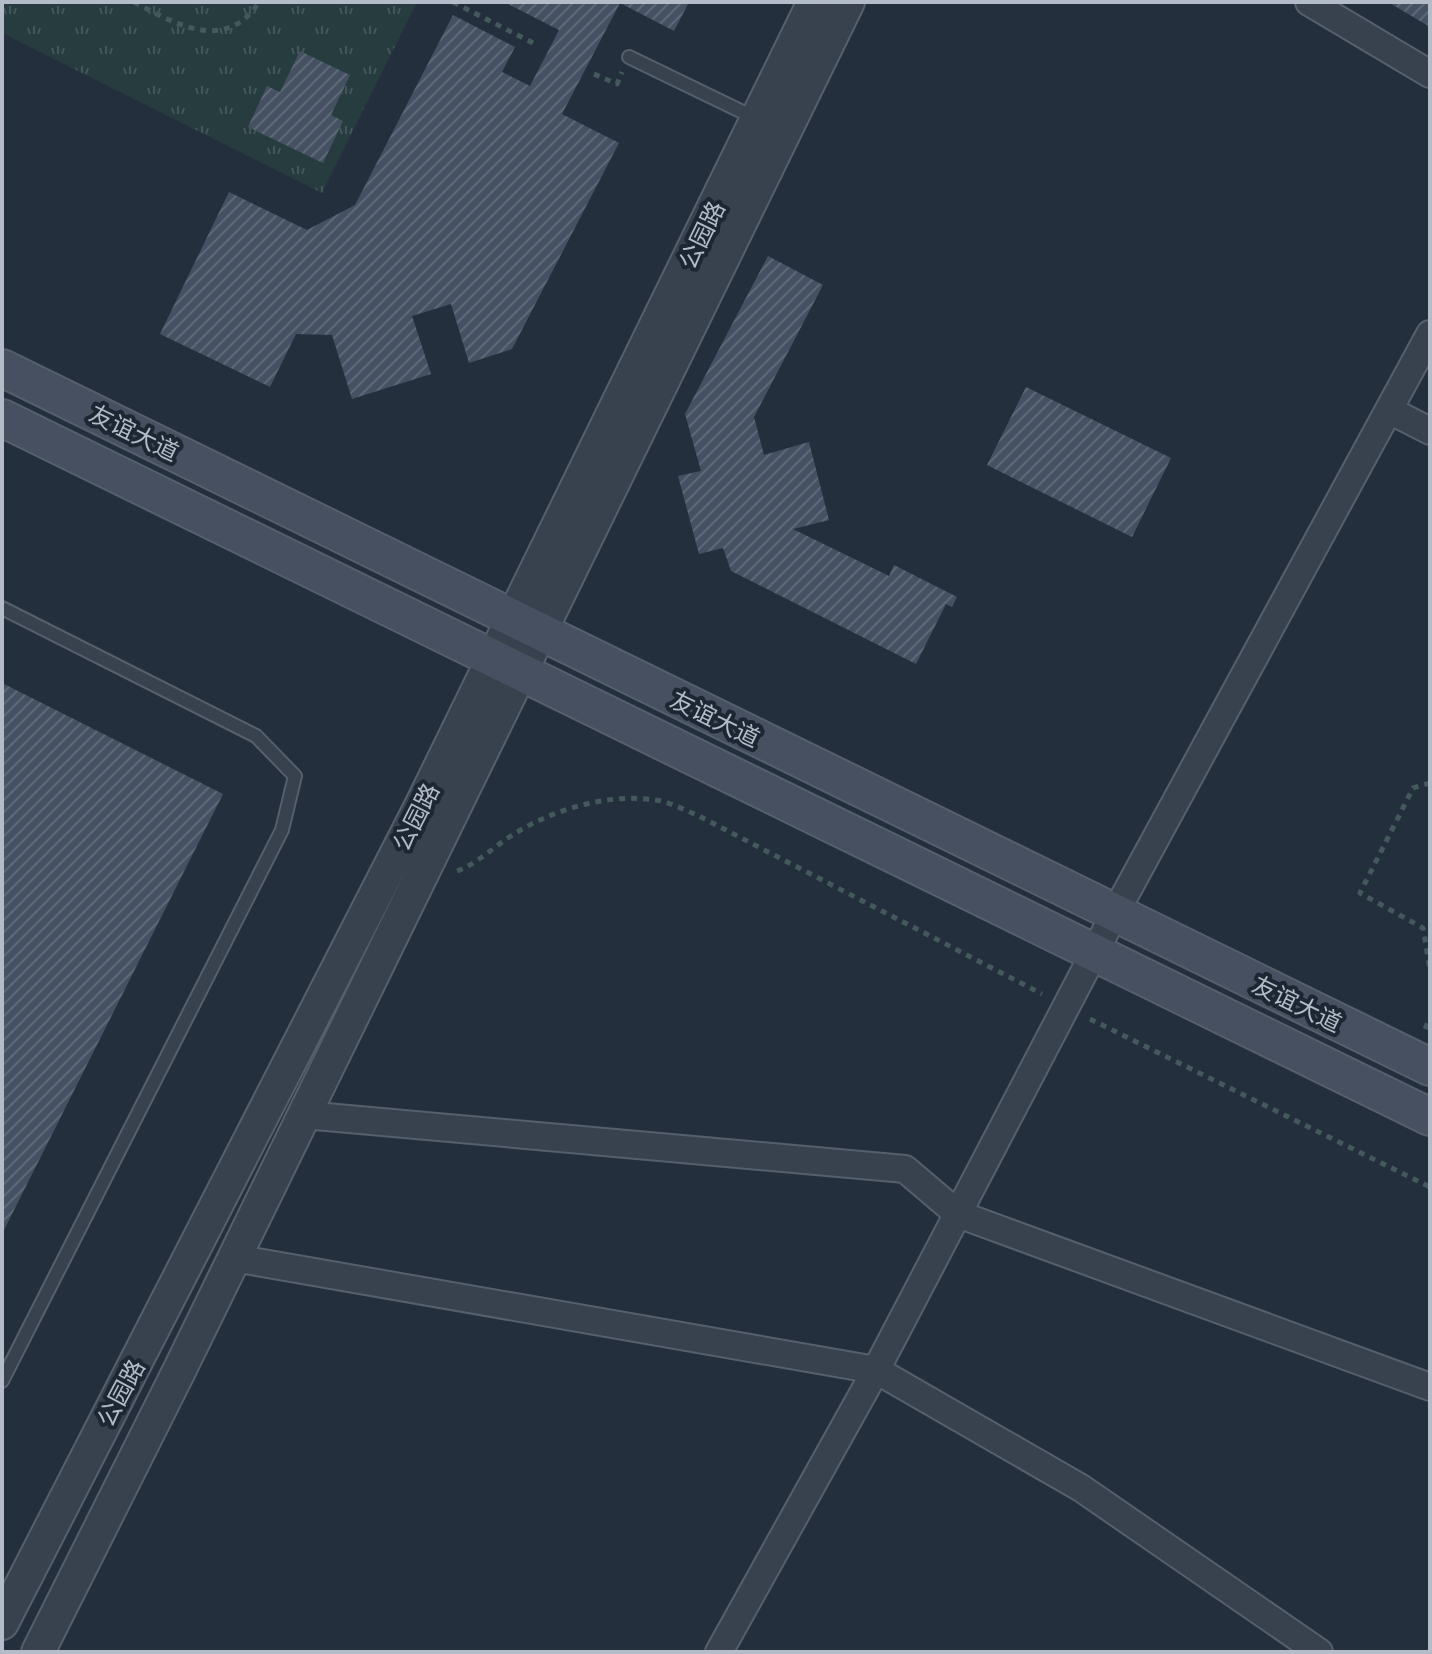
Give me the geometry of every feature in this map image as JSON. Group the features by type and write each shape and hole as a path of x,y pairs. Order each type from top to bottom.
{"main road":[{"name":"友谊大道","path":"2,368 1114,915 1430,1067"},
{"name":"友谊大道","path":"2,418 1093,955 1430,1117"}],"street":[{"name":"公园路","path":"2,1623 507,666 814,2"},
{"path":"526,626 848,2"},
{"path":"1309,2 1430,74"},
{"path":"719,1652 876,1370 1114,915 1430,334"},
{"path":"1389,410 1430,431"},
{"path":"38,1652 304,1115 507,666"},
{"path":"304,1115 905,1169 958,1214 1430,1387"},
{"path":"234,1258 876,1370 1081,1488 1319,1652"}],"lane":[{"path":"629,57 758,120"},
{"path":"2,608 256,736 295,776 282,830 2,1381"}],"path":[{"path":"134,2 196,30 231,31 251,15 259,2"},
{"path":"453,2 533,43"},
{"path":"1430,783 1413,788 1360,893 1423,928 1430,969"},
{"path":"452,872 476,864 516,833 569,809 598,802 658,800 697,815 1066,1007 1430,1187"}],"green space":[{"path":"2,2 417,2 322,193 2,33"}],"building":[{"path":"504,2 689,2 674,31 620,3 562,114 619,143 512,349 469,363 451,304 412,316 431,374 352,399 332,335 296,334 270,387 160,334 229,192 307,230 355,205 453,15 515,47 502,72 530,86 559,30"},
{"path":"1388,2 1430,2 1430,27"},
{"path":"300,51 350,75 331,115 343,121 323,163 248,127 267,86 280,92"},
{"path":"768,256 823,285 754,417 764,455 809,442 829,520 793,529 889,576 894,565 957,597 952,607 946,604 916,664 731,571 723,548 699,554 678,476 701,471 685,414"},
{"path":"1026,387 1171,458 1132,537 987,465"},
{"path":"2,683 223,794 2,1234"}]}
